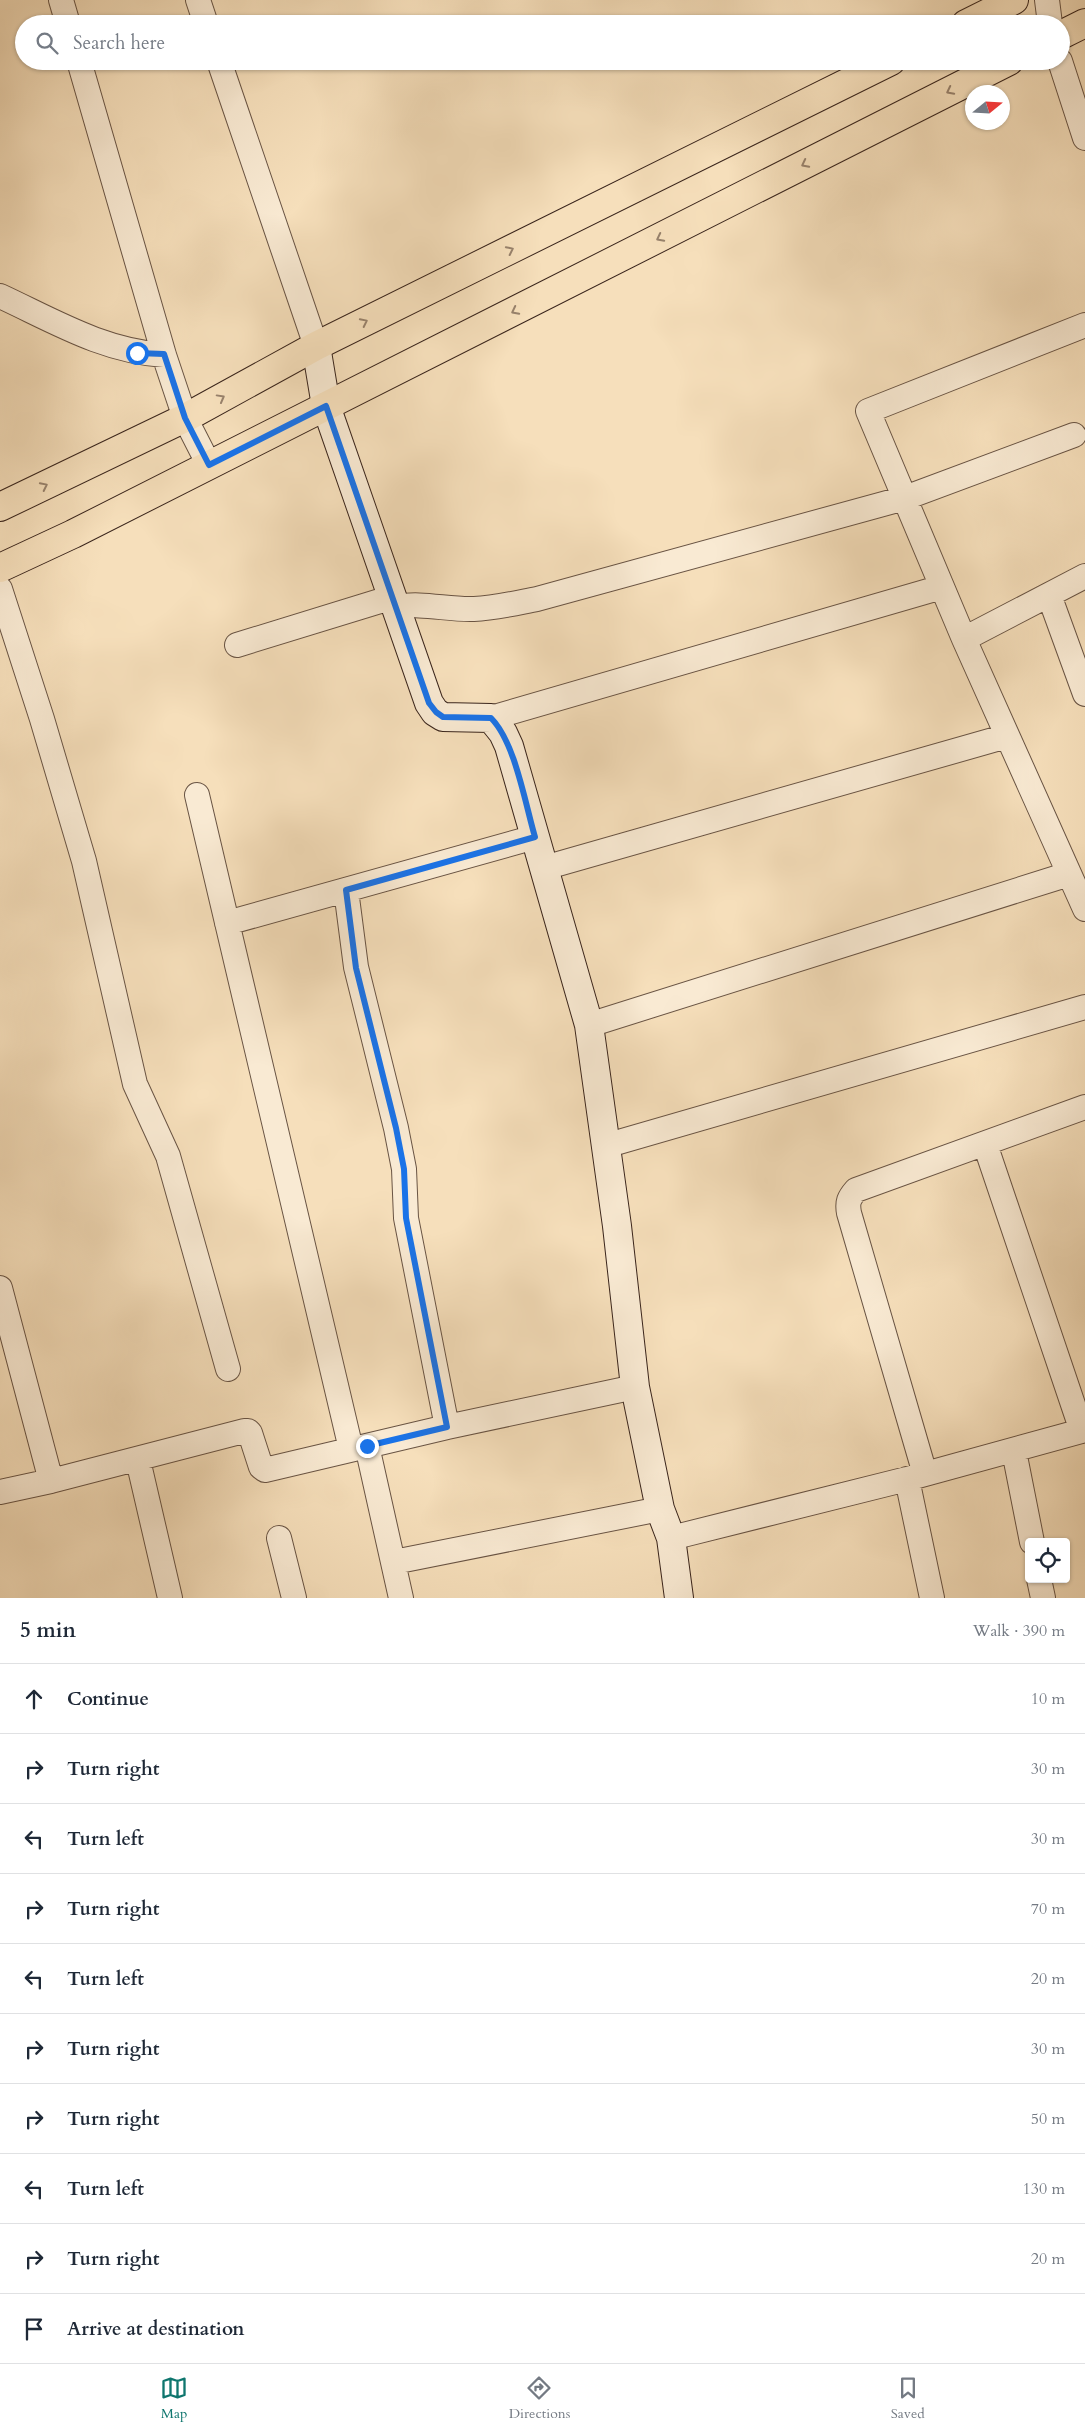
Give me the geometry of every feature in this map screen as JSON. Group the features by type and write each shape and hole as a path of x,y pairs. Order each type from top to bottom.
{"main road":[{"path":"984,15 1014,0"},
{"path":"1070,30 1085,23"},
{"path":"0,507 185,418 316,346 873,70"},
{"path":"0,568 209,465 991,70"}],"street":[{"path":"61,0 65,15"},
{"path":"198,0 203,15"},
{"path":"1048,0 1049,15"},
{"path":"82,70 164,354 185,418 209,465"},
{"path":"222,70 316,346 326,406 429,703 436,712 443,717 491,718 942,587"},
{"path":"1063,70 1085,138"},
{"path":"0,296 101,343 137,353 164,354"},
{"path":"1085,325 868,411 964,639 1085,909"},
{"path":"237,645 394,602 473,609 502,606 546,596 905,498 1074,435"},
{"path":"964,639 1085,576"},
{"path":"0,590 42,719 84,861 134,1084 168,1156 228,1369"},
{"path":"1049,595 1085,694"},
{"path":"491,718 503,733 509,746 589,1025 635,1387 660,1509 671,1538 679,1598"},
{"path":"544,868 1007,736"},
{"path":"197,795 227,924 359,1447 394,1562 401,1598"},
{"path":"227,924 535,837"},
{"path":"589,1025 1069,874"},
{"path":"346,890 356,968 401,1152 404,1169 406,1218 447,1427"},
{"path":"605,1146 1085,1007"},
{"path":"932,1598 916,1476 847,1204 856,1190 1085,1107"},
{"path":"671,1538 916,1476 1084,1430 984,1144"},
{"path":"0,1288 51,1481"},
{"path":"0,1492 138,1460 248,1431 261,1467 265,1470 447,1427 635,1387"},
{"path":"1014,1450 1031,1538"},
{"path":"138,1460 170,1598"},
{"path":"394,1562 660,1509"},
{"path":"279,1538 294,1598"},
{"path":"1040,1583 1043,1598"}],"route":[{"path":"137,353 164,354 185,418 209,465 326,406 429,703 443,717 491,718 498,725 509,746 535,837 346,890 356,968 396,1128 404,1169 406,1218 447,1427 367,1446"}]}
